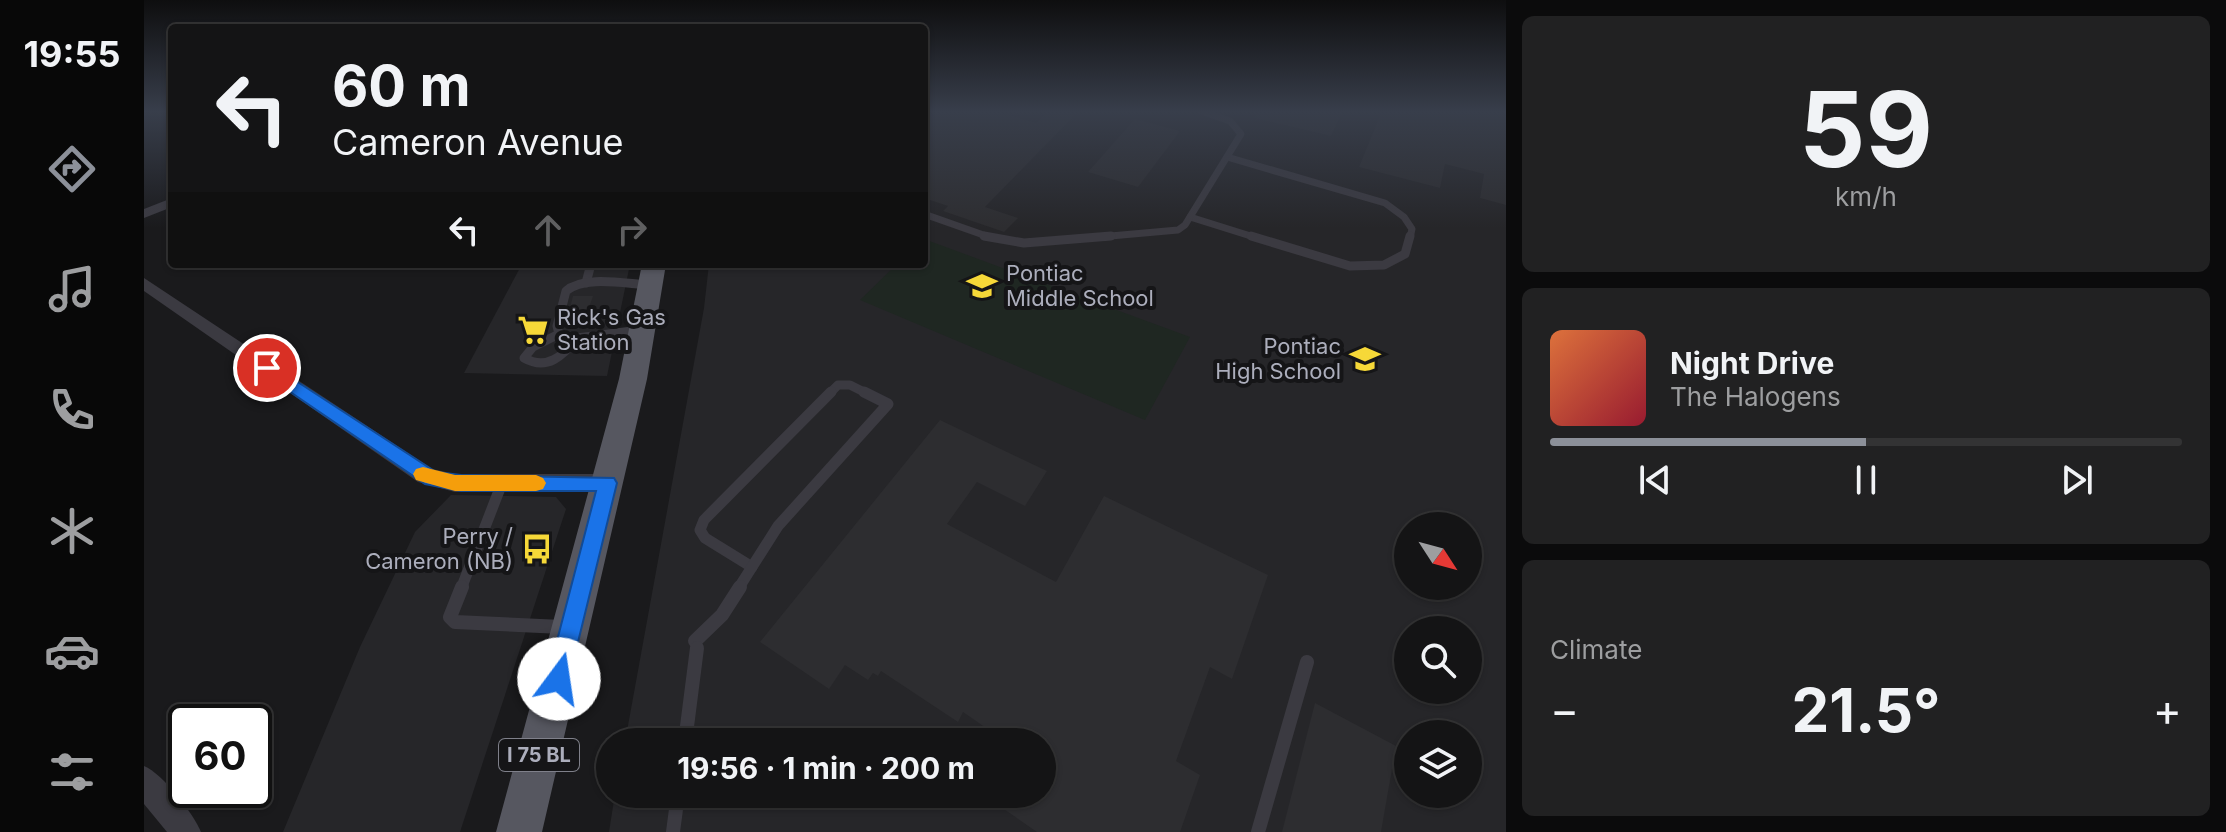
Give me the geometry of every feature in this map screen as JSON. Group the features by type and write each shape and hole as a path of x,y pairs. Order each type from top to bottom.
{"main road":[{"name":"I 75 BL","path":"519,832 607,483 643,330 652,274"}],"street":[{"path":"144,214 168,204"},
{"path":"144,283 420,473 444,482 607,483"},
{"path":"144,781 186,832"}],"lane":[{"path":"928,215 997,240 1034,243 1167,233 1182,228 1231,150"},
{"path":"1190,217 1350,266 1384,265 1405,254 1412,229 1404,217 1385,203 1367,195 1227,157"},
{"path":"586,283 590,268"},
{"path":"559,334 557,326 566,291 577,284 652,274"},
{"path":"577,338 557,361 537,364 524,358 533,347 559,334 577,338 643,330"},
{"path":"687,728 696,644 722,615 778,526 888,404 850,385 838,385 704,520 700,530 705,538 752,567"},
{"path":"502,483 451,620 571,627"},
{"path":"1258,832 1307,662"},
{"path":"673,832 676,808"}],"shaded area":[{"path":"928,150 1506,150 1506,832 609,832 613,808 1056,808 1056,728 628,728 704,308 709,268 928,268"},
{"path":"928,240 1190,337 1145,420 860,300 893,268 928,268"},
{"path":"520,268 629,268 607,376 464,373"},
{"path":"451,495 556,497 566,509 460,832 283,832 360,647 415,532"}],"building":[{"path":"928,150 1041,150 985,207 1018,218 1004,232 943,211 948,206 928,199"},
{"path":"1108,150 1166,150 1138,187 1088,172"},
{"path":"1366,150 1506,150 1506,205 1480,198 1484,174 1445,164 1440,188 1359,167"},
{"path":"573,296 593,296 582,328 565,328"},
{"path":"940,420 1047,471 1025,506 977,482 947,524 1056,582 1104,496 1268,575 1232,679 1210,667 1176,761 1200,775 1180,832 1037,832 1002,808 1056,808 1056,728 986,728 963,712 958,722 881,671 878,676 873,673 868,680 845,665 829,689 760,642"},
{"path":"1315,703 1394,745 1381,832 1282,832"}],"slow traffic":[{"path":"423,474 455,483 536,483"}],"place":[{"name":"Pontiac Middle School","path":"982,286"},
{"name":"Rick's Gas Station","path":"533,330"},
{"name":"Pontiac High School","path":"1365,359"},
{"name":"Perry / Cameron (NB)","path":"537,549"}],"route":[{"path":"267,368 432,479 461,483 607,483 559,679"}]}
